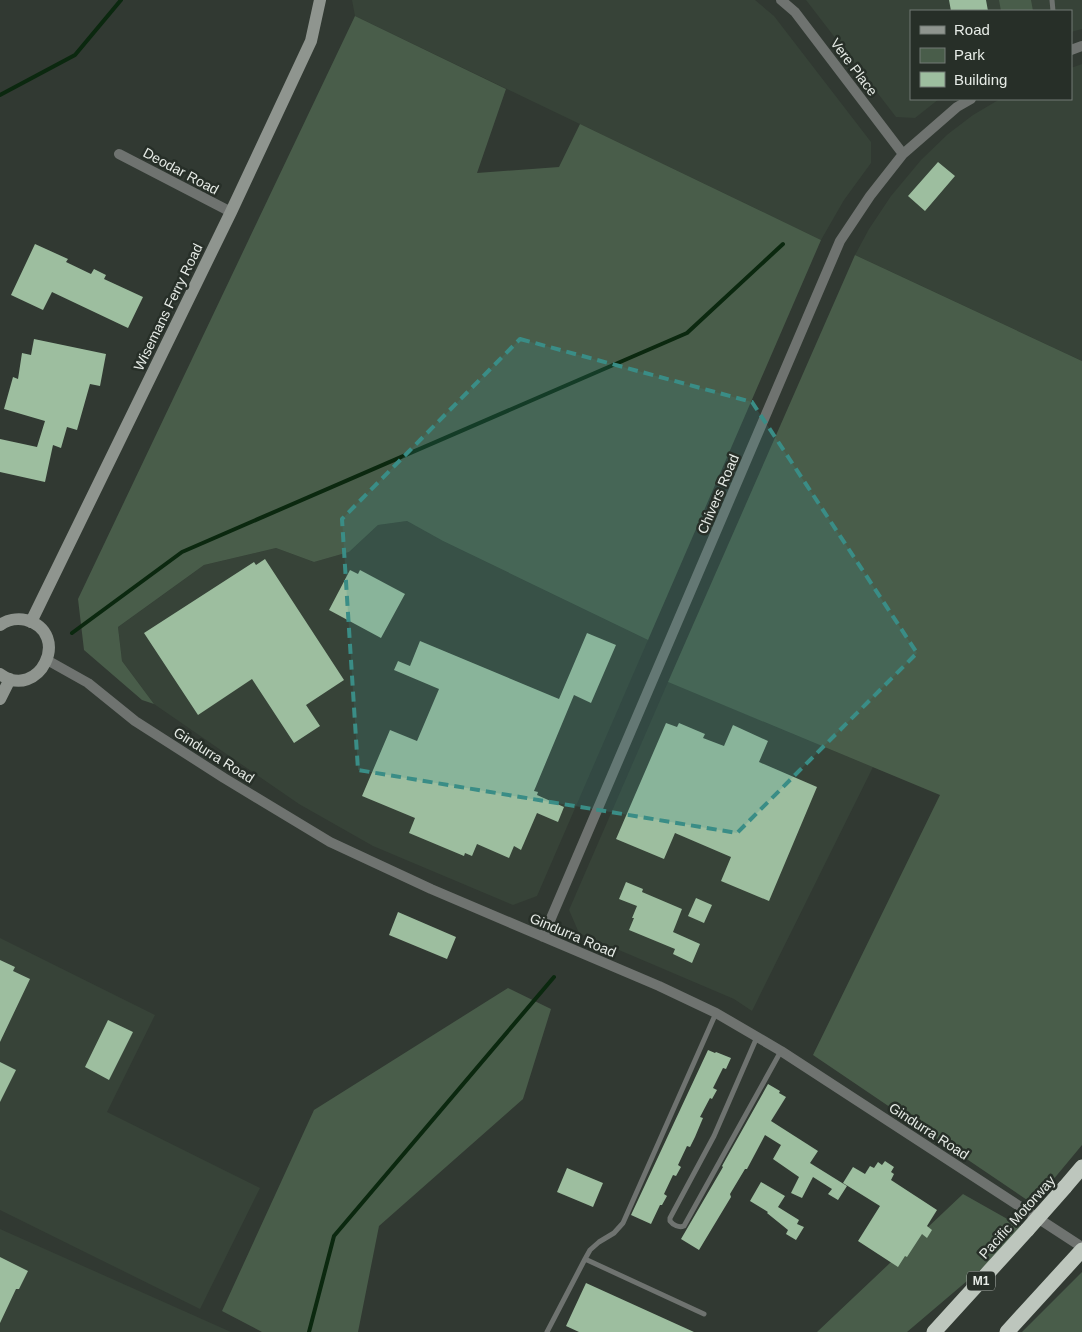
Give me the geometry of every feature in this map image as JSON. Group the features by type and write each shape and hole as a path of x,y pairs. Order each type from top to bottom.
{"highway":[{"name":"Pacific Motorway","path":"934,1332 1082,1167"},
{"path":"1007,1332 1079,1252"}],"main road":[{"name":"Wisemans Ferry Road","path":"31,622 231,212 311,41 320,0"},
{"path":"0,625 12,619 22,619 31,622 45,634 49,651 48,660 36,675 28,679 19,680 5,677 0,700"}],"street":[{"name":"Vere Place","path":"782,0 795,12 903,154"},
{"name":"Chivers Road","path":"544,937 840,241 870,196 903,154 957,107 969,100"},
{"name":"Deodar Road","path":"119,154 231,212"},
{"name":"Gindurra Road","path":"48,660 88,683 135,721 224,778 330,842 431,889 659,986 716,1013 781,1051 1079,1252"}],"lane":[{"path":"547,1332 590,1250 598,1242 614,1233 623,1223 716,1013"},
{"path":"757,1037 714,1136 670,1218 671,1223 682,1228 684,1226 781,1051"},
{"path":"585,1259 704,1314"}],"highlighted area":[{"path":"520,339 752,402 917,653 737,833 358,770 342,519"}],"shaded area":[{"path":"352,0 755,0 774,16 871,142 871,163 844,200 821,240 355,16"},
{"path":"806,0 1082,0 1082,29 1072,32 1072,10 910,10 910,100 938,100 915,118 896,117"},
{"path":"1082,64 1082,361 855,255 869,229 891,196 921,160 948,134 973,115 998,100 1072,100 1072,68"},
{"path":"407,521 443,541 648,640 537,896 513,905 373,846 299,804 154,704 122,661 118,627 204,565 276,548 314,562 349,552 378,525"},
{"path":"668,682 873,767 752,1011 734,999 579,933 569,910"},
{"path":"0,938 155,1015 107,1112 260,1188 200,1309 0,1210"},
{"path":"0,1229 231,1332 0,1332"}],"green space":[{"path":"999,0 1031,0 1033,10 1001,10"},
{"path":"355,16 506,89 477,173 559,167 580,124 821,240 648,640 443,541 407,521 378,525 349,552 314,562 276,548 204,565 118,627 122,661 154,704 142,700 84,650 78,599"},
{"path":"855,255 1082,361 1082,1145 1033,1204 813,1055 940,795 668,682"},
{"path":"508,988 551,1009 523,1099 379,1226 358,1332 262,1332 222,1311 314,1110"},
{"path":"963,1194 1027,1230 907,1332 817,1332"},
{"path":"1082,1272 1082,1332 1022,1332"}],"building":[{"path":"949,0 986,0 988,10 951,10"},
{"path":"938,162 955,176 925,211 908,196"},
{"path":"35,244 68,259 66,262 91,274 94,269 106,275 104,279 143,297 128,328 52,292 43,310 11,295"},
{"path":"34,339 106,354 100,386 90,384 77,430 67,427 61,448 53,445 45,482 0,472 0,439 37,447 45,421 4,409 13,377 18,379 22,353 31,355"},
{"path":"265,559 344,680 306,705 320,726 294,743 252,679 198,715 144,633 254,562 256,565"},
{"path":"350,570 358,574 360,570 405,594 381,638 329,610"},
{"path":"587,633 616,645 591,703 574,695 534,791 538,792 537,795 564,807 558,822 537,813 521,850 514,846 509,858 477,844 472,856 465,853 464,856 409,833 415,818 362,796 390,730 417,741 439,689 394,670 398,661 410,666 420,641 559,699"},
{"path":"666,723 677,727 679,723 705,734 703,738 724,746 733,725 768,741 759,762 817,787 769,901 721,881 731,857 675,833 664,859 616,839"},
{"path":"626,882 643,889 642,892 682,909 673,932 700,944 692,963 673,954 675,949 629,930 637,906 619,899"},
{"path":"696,898 712,905 704,923 688,916"},
{"path":"398,912 456,937 447,959 389,935"},
{"path":"0,960 15,967 13,971 30,979 0,1042"},
{"path":"108,1020 133,1032 109,1080 85,1067"},
{"path":"708,1050 731,1058 726,1069 723,1068 713,1088 717,1090 712,1099 710,1098 700,1117 703,1118 695,1137 690,1147 687,1146 678,1165 681,1167 676,1176 673,1175 664,1194 667,1196 662,1205 660,1205 651,1224 631,1215"},
{"path":"0,1062 16,1070 0,1102"},
{"path":"768,1084 786,1097 771,1121 818,1151 810,1163 847,1186 838,1200 828,1194 832,1189 813,1177 802,1198 791,1193 799,1177 773,1159 781,1145 765,1135 699,1250 681,1239"},
{"path":"885,1161 894,1167 891,1172 894,1174 891,1180 937,1210 927,1226 932,1230 927,1238 922,1234 898,1267 858,1241 880,1206 843,1183 853,1167 865,1174 870,1166 874,1168 878,1162 882,1165"},
{"path":"567,1168 603,1183 593,1207 557,1192"},
{"path":"761,1182 785,1196 778,1207 799,1220 797,1224 804,1227 796,1240 786,1234 788,1230 768,1212 750,1201"},
{"path":"0,1257 28,1271 19,1289 16,1289 0,1323"},
{"path":"586,1283 694,1332 579,1332 566,1326"}],"waterway":[{"path":"0,95 75,55 121,0"},
{"path":"72,633 182,552 687,333 783,244"},
{"path":"309,1332 334,1236 554,977"}]}
